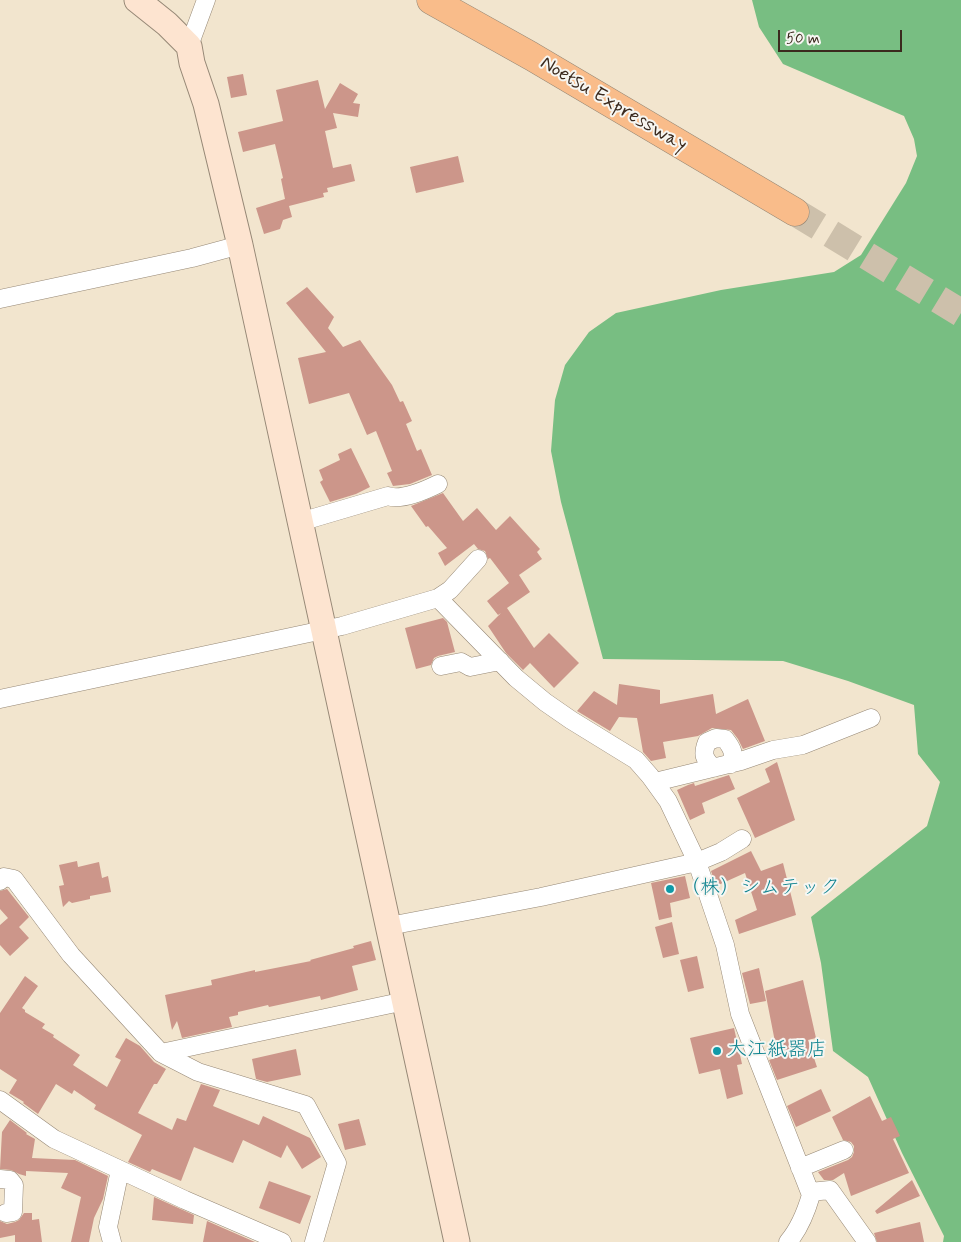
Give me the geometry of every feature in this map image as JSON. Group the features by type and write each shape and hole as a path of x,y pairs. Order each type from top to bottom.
{"highway":[{"name":"Noetsu Expressway","path":"431,0 801,207 590,72 461,0"}],"street":[{"path":"137,0 190,46"},
{"path":"206,0 190,46 192,63 206,104 240,244 457,1242"},
{"path":"0,299 192,258 240,244"},
{"path":"300,522 388,496 393,498 408,494 413,495 438,484"},
{"path":"0,699 342,626 438,598 450,590 478,559"},
{"path":"438,598 500,661 545,702 570,720 636,760 668,801 697,862 725,945 740,1014 811,1195 805,1214 795,1234 788,1242"},
{"path":"441,666 461,662 470,667 500,661"},
{"path":"654,782 731,764 773,750 803,745 871,718"},
{"path":"712,768 704,758 705,750 708,742 716,738 725,739 732,748 734,756 731,764"},
{"path":"389,926 541,897 697,862 721,852 742,839"},
{"path":"0,881 4,877 14,879 71,955 161,1053 198,1072 306,1105 337,1163 314,1242"},
{"path":"161,1053 405,1001"},
{"path":"0,1100 54,1138 120,1170 282,1242"},
{"path":"800,1168 844,1150"},
{"path":"112,1242 108,1227 120,1170"},
{"path":"0,1179 10,1180 14,1185 13,1212 6,1213"},
{"path":"810,1192 830,1190 867,1242"}],"green space":[{"path":"752,0 961,0 961,1242 943,1242 944,1236 902,1153 868,1077 833,1051 821,963 811,917 927,826 940,782 918,754 914,705 848,681 783,661 603,659 561,502 551,451 555,400 565,365 589,332 616,313 721,290 834,272 861,255 906,183 917,156 914,139 904,116 783,64 759,27"}],"building":[{"path":"243,74 247,95 231,98 227,77"},
{"path":"318,80 325,109 340,83 358,94 353,103 360,104 358,117 333,113 337,128 325,131 333,168 351,164 355,181 327,188 328,192 323,193 324,197 289,206 292,217 283,220 280,229 264,234 256,208 285,199 281,179 283,178 275,144 243,152 238,132 283,121 276,90"},
{"path":"458,156 464,182 416,193 410,167"},
{"path":"307,287 334,317 328,328 343,347 360,340 392,385 400,402 403,401 412,421 406,424 417,451 421,449 432,475 410,484 393,486 387,473 392,471 376,431 367,435 349,393 309,404 298,358 326,352 286,303"},
{"path":"351,448 370,487 356,494 330,502 320,482 323,480 319,470 340,460 338,454"},
{"path":"443,493 463,521 477,508 496,530 510,516 540,549 537,552 542,559 519,575 530,592 507,608 534,648 549,633 579,663 554,688 530,663 523,670 506,653 488,626 501,613 498,615 487,601 509,583 490,558 488,559 485,551 478,549 474,544 445,566 438,553 447,548 428,526 426,527 411,506"},
{"path":"443,618 447,622 455,652 438,656 434,658 431,665 416,669 405,628"},
{"path":"619,684 660,690 660,704 713,694 716,714 748,699 765,741 743,749 731,730 712,728 698,736 663,742 666,758 651,761 643,752 637,718 619,717 610,731 577,711 594,691 617,705"},
{"path":"777,762 795,820 755,838 737,798 770,782 765,769"},
{"path":"729,775 735,789 702,803 705,813 690,820 677,790 694,783 695,786"},
{"path":"751,851 761,871 783,863 796,915 739,934 735,920 757,910 745,873 716,886 711,871"},
{"path":"77,861 78,867 99,862 102,878 108,876 111,892 90,896 90,899 72,903 69,901 63,907 59,886 64,885 59,865"},
{"name":"（株）シムテック","path":"685,876 690,898 670,903 672,917 659,920 651,883"},
{"path":"7,889 29,917 19,927 29,938 10,956 0,945 0,925 8,918 0,909 0,891"},
{"path":"672,922 679,954 663,958 655,927"},
{"path":"371,941 376,960 352,966 358,990 321,1000 320,996 238,1012 238,1015 229,1017 232,1027 182,1038 177,1021 172,1030 165,995 212,985 211,980 255,970 255,972 311,961"},
{"path":"697,956 704,988 688,992 680,960"},
{"path":"759,968 766,1001 750,1004 742,973"},
{"path":"25,976 38,986 22,1008 25,1012 45,1024 42,1028 54,1035 53,1037 80,1055 73,1065 107,1087 121,1060 115,1057 126,1038 140,1046 154,1062 166,1069 157,1084 154,1084 138,1113 172,1130 177,1118 186,1121 201,1084 220,1090 213,1106 259,1125 263,1116 310,1138 321,1157 302,1169 287,1145 281,1158 243,1140 233,1163 194,1147 181,1181 152,1169 150,1172 128,1162 142,1135 94,1109 96,1105 74,1090 72,1094 56,1084 38,1114 24,1102 9,1093 17,1080 0,1069 0,1013"},
{"path":"803,980 816,1038 808,1040 817,1067 777,1080 769,1060 778,1057 765,991"},
{"name":"大江紙器店","path":"734,1028 742,1064 737,1065 743,1094 727,1099 720,1069 699,1074 690,1038"},
{"path":"296,1049 301,1075 267,1082 256,1079 252,1059"},
{"path":"821,1089 831,1111 796,1127 787,1106"},
{"path":"870,1096 882,1121 891,1117 900,1136 893,1139 909,1173 851,1196 844,1173 833,1180 824,1180 818,1172 852,1157 854,1146 851,1142 843,1140 832,1117"},
{"path":"359,1119 366,1145 345,1150 338,1124"},
{"path":"10,1120 35,1139 32,1158 75,1160 108,1176 103,1199 94,1218 89,1242 71,1242 81,1197 61,1188 68,1173 26,1171 26,1176 11,1170 0,1169 2,1132"},
{"path":"912,1180 920,1196 877,1214 875,1211"},
{"path":"269,1181 311,1196 300,1224 259,1208"},
{"path":"154,1197 194,1215 193,1224 152,1220"},
{"path":"24,1213 32,1213 32,1220 39,1219 42,1242 15,1242 15,1235 0,1238 0,1221 7,1224 15,1222"},
{"path":"207,1221 255,1242 203,1242"},
{"path":"920,1222 924,1242 877,1242 874,1233"}],"tunnel":[{"path":"795,212 961,313"}],"place":[{"name":"（株）シムテック","path":"670,889"},
{"name":"大江紙器店","path":"717,1051"}]}
